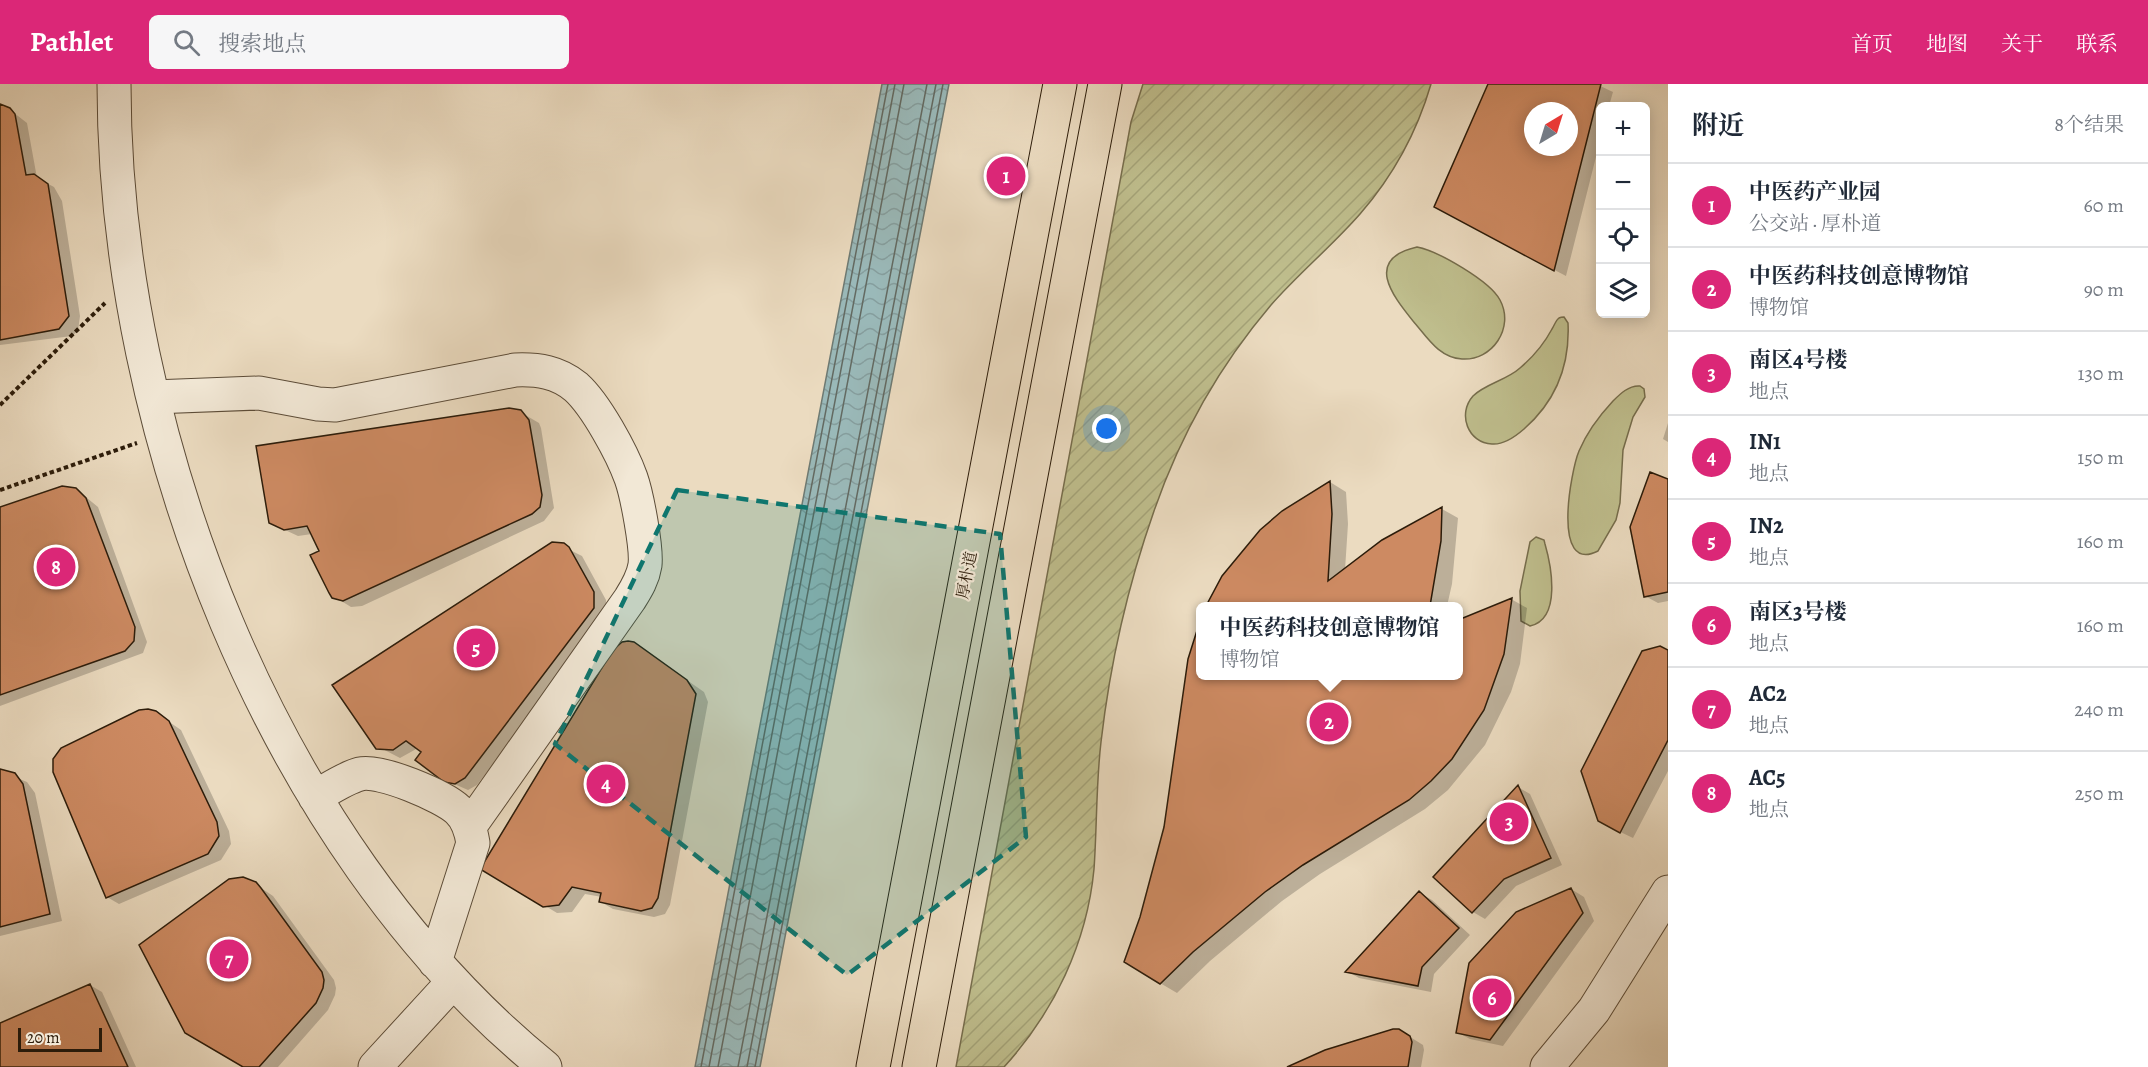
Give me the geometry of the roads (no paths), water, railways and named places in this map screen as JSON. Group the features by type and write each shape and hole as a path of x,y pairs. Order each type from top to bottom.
{"main road":[{"name":"厚朴道","path":"873,1067 1060,84"},
{"path":"919,1067 1105,84"}],"street":[{"path":"114,84 117,162 130,279 153,398 186,513 216,592 272,720 315,797 354,857 401,922 444,972 510,1039 545,1067"},
{"path":"153,398 259,393 318,405 335,405 515,370 537,369 558,376 576,388 590,405 627,467 632,482 645,553 642,577 630,599 470,826"},
{"path":"315,797 349,778 374,773 446,801 460,811 470,826 473,843 470,860 444,972 375,1067"},
{"path":"1547,1067 1594,1010 1668,892"}],"water":[{"path":"882,84 949,84 760,1067 695,1067"}],"place":[{"name":"中医药产业园","path":"1006,176"},
{"name":"AC5","path":"56,567"},
{"name":"IN2","path":"476,648"},
{"name":"中医药科技创意博物馆","path":"1329,722"},
{"name":"IN1","path":"606,784"},
{"name":"南区4号楼","path":"1509,822"},
{"name":"AC2","path":"229,959"},
{"name":"南区3号楼","path":"1492,998"}]}
